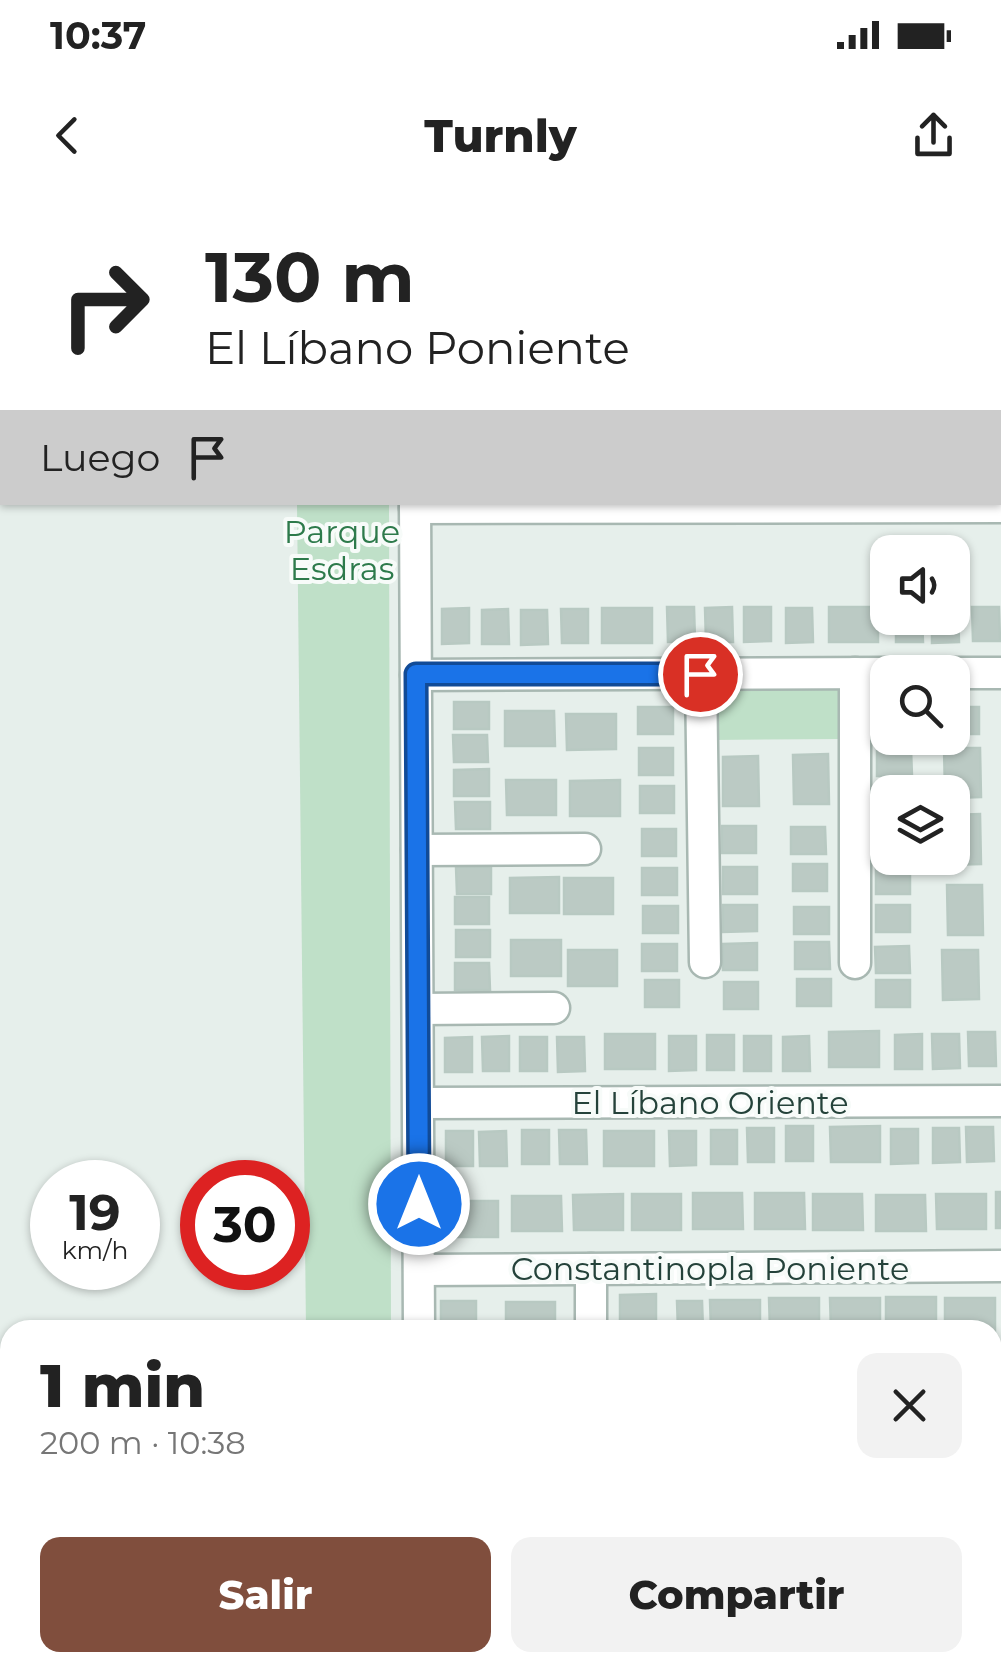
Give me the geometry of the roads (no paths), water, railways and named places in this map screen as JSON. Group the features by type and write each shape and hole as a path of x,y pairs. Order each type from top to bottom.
{"street":[{"path":"420,1320 415,505 1001,507"},
{"path":"855,963 856,673"},
{"path":"416,674 870,673"},
{"path":"970,673 1001,673"},
{"path":"700,674 705,962"},
{"path":"417,850 584,849"},
{"path":"418,1009 554,1008"},
{"name":"El Líbano Oriente","path":"418,1103 1001,1100"},
{"name":"Constantinopla Poniente","path":"420,1270 1001,1266"},
{"path":"591,1269 592,1320"}],"park label":[{"name":"Parque Esdras","path":"342,550"}]}
